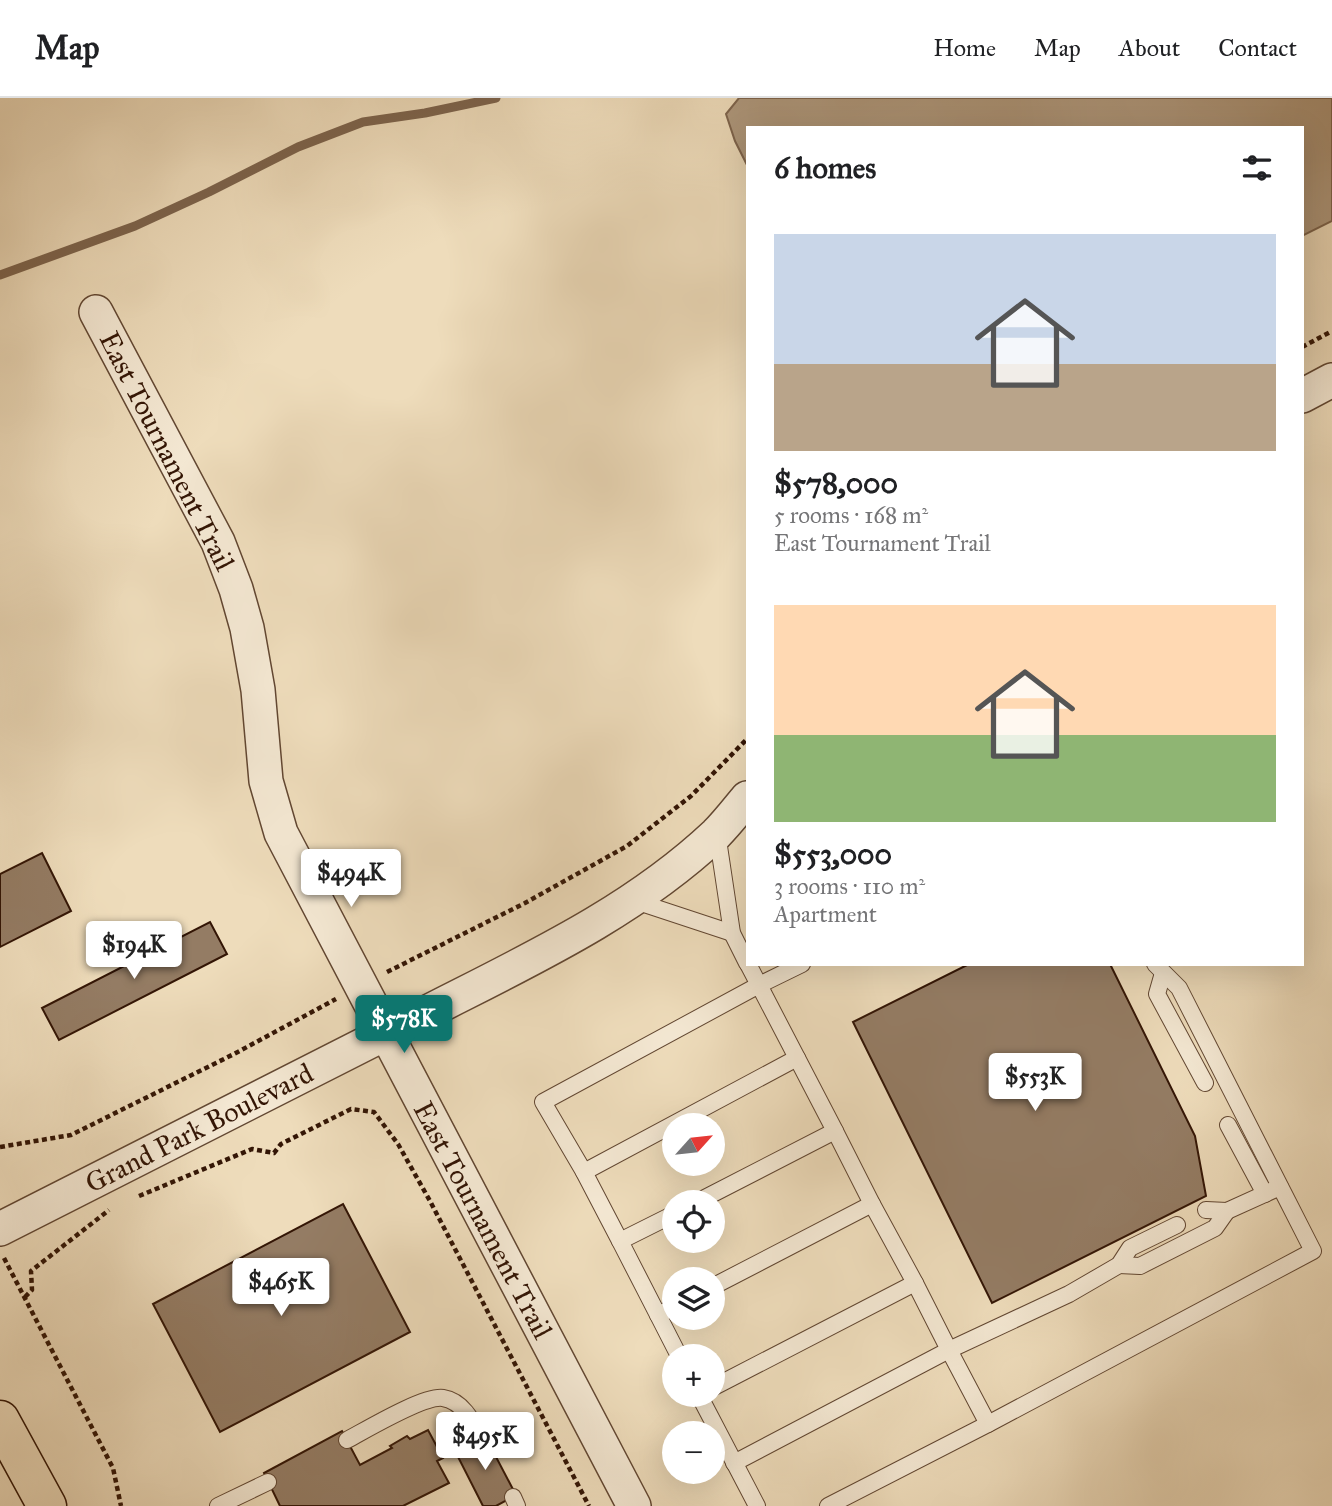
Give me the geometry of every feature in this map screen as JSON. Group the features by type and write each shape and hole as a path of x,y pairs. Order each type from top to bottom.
{"main road":[{"path":"0,1420 47,1506"}],"street":[{"name":"East Tournament Trail","path":"96,312 218,542 236,589 247,628 258,690 266,781 281,833 634,1506"},
{"path":"1304,395 1332,380"},
{"name":"Grand Park Boulevard","path":"0,1229 578,934 632,900 717,833 746,799"}],"lane":[{"path":"717,833 732,933 746,959"},
{"path":"632,900 732,933"},
{"path":"750,966 988,1424"},
{"path":"673,1344 584,1172 543,1102 798,966"},
{"path":"1159,969 1157,994 1205,1083"},
{"path":"828,1506 1313,1251 1179,988 1159,969"},
{"path":"584,1172 797,1058"},
{"path":"1228,1125 1265,1194"},
{"path":"720,1190 835,1131"},
{"path":"1206,1210 1227,1211 1280,1187"},
{"path":"725,1280 872,1204"},
{"path":"1119,1265 1140,1266 1215,1228 1227,1211"},
{"path":"620,1241 662,1220"},
{"path":"734,1463 949,1350 1069,1294 1119,1265 1130,1248 1177,1224"},
{"path":"725,1381 915,1283"},
{"path":"658,1315 662,1313"},
{"path":"347,1440 411,1407 442,1397 460,1406 469,1415 480,1436"},
{"path":"705,1407 757,1506"},
{"path":"218,1506 268,1482"}],"path":[{"path":"1304,346 1332,331"},
{"path":"0,1147 71,1135 525,903 627,846 691,796 746,740"},
{"path":"134,1198 252,1149 274,1153 281,1144 351,1108 374,1112 398,1144 430,1201 589,1506"},
{"path":"25,1297 32,1290 31,1271 113,1207"},
{"path":"0,1251 113,1468 121,1506"}],"shaded area":[{"path":"739,98 1332,98 1332,221 1304,235 1304,126 746,126 746,163 726,114"}],"building":[{"path":"42,853 71,911 0,947 0,874"},
{"path":"210,922 227,954 59,1040 42,1008"},
{"path":"965,966 1111,966 1195,1136 1206,1196 992,1303 853,1022"},
{"path":"343,1204 410,1332 220,1432 153,1304"},
{"path":"428,1430 443,1458 437,1461 449,1483 403,1506 280,1506 264,1473 342,1431 360,1465 392,1448 390,1446 407,1436 410,1439"},
{"path":"484,1434 516,1495 496,1506 483,1506 454,1449"}],"waterway":[{"path":"0,275 135,226 298,147 363,122 425,113 496,98"}]}
